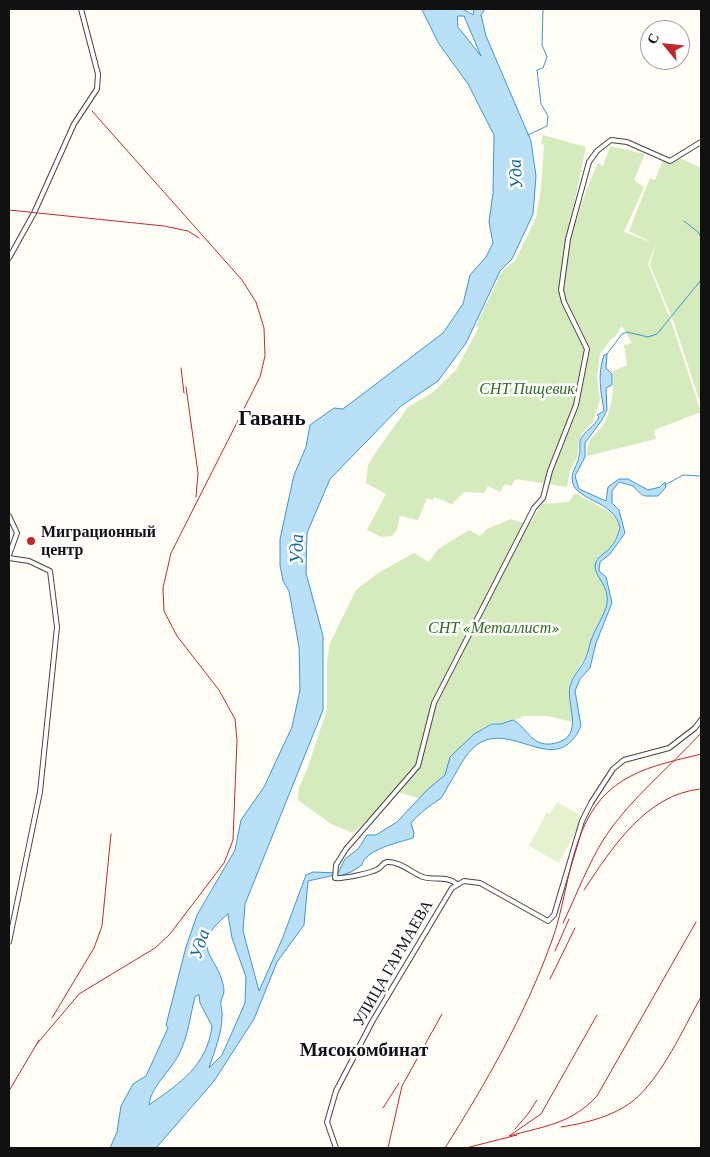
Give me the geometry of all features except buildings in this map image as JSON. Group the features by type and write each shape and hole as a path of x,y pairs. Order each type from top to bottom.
{"street":[{"path":"9,258 34,213 74,124 97,89 98,74 81,9"},
{"path":"701,142 670,161 627,142 611,140 597,151 589,162 568,239 561,290 564,302 587,349 576,406 550,471 543,498 534,508 438,696 419,764 346,848 334,870 334,876 346,878 378,869 384,863 390,862 422,876 446,878 457,884 467,881 486,885 548,921 554,915 572,847 591,803 620,762 669,748 686,736 701,720"},
{"path":"9,516 17,533 10,555 50,571 57,619 38,812 9,942"},
{"name":"УЛИЦА ГАРМАЕВА","path":"336,1148 328,1122 336,1092 372,1022 444,900 457,884"}],"green space":[{"name":"СНТ Пищевик","path":"543,135 586,147 571,219 576,220 598,163 603,166 610,146 645,154 634,180 644,187 624,232 653,243 629,231 650,178 655,180 663,160 671,164 680,158 701,168 701,405 674,323 650,265 656,243 648,264 671,321 701,412 654,430 656,439 587,456 591,438 603,425 608,414 613,392 613,371 627,365 624,345 632,343 622,326 600,354 597,377 600,400 593,422 582,433 578,444 578,456 570,470 567,487 516,479 511,486 505,484 500,492 488,486 484,493 464,492 452,504 434,497 433,500 427,498 418,520 400,516 397,530 392,536 381,537 367,530 386,494 366,483 368,465 408,407 432,393 456,370 479,327 476,326 502,271 515,261 536,218 541,188 544,145 541,144"},
{"name":"СНТ «Металлист»","path":"575,493 611,513 621,526 612,546 597,562 606,588 607,599 601,624 595,638 569,685 574,709 573,722 547,716 524,716 506,724 493,723 476,732 451,759 447,772 440,781 421,799 398,792 353,833 331,824 298,800 299,788 327,709 327,661 330,643 356,590 378,573 414,553 429,562 438,549 469,530 480,536 487,529 511,519 529,525 542,504 569,502"},
{"path":"557,802 583,817 559,863 529,846 547,812 550,814"}],"water":[{"name":"Уда","path":"422,9 463,9 473,15 474,9 485,9 481,15 486,36 531,141 536,176 533,214 512,259 500,271 466,343 438,381 401,406 330,479 307,533 306,573 323,636 323,710 245,904 243,931 259,991 283,937 306,875 313,872 338,873 345,859 358,849 367,835 376,835 397,822 427,790 445,775 450,757 474,734 492,724 501,724 513,720 536,741 541,743 556,743 565,739 570,734 572,719 570,686 586,657 591,640 607,604 606,592 595,569 595,565 599,557 613,544 620,528 616,518 610,511 579,492 574,486 572,478 580,454 582,438 595,424 599,417 597,415 604,411 600,376 604,355 607,354 606,368 612,374 612,385 606,388 607,410 585,443 585,457 575,476 579,489 606,501 608,487 619,479 628,479 648,490 660,487 665,482 666,487 658,496 646,496 633,486 619,482 612,491 612,503 619,510 625,533 610,554 600,562 599,571 606,577 612,603 596,643 590,668 580,679 575,691 581,726 572,741 562,748 550,750 499,738 479,743 468,753 441,798 411,823 414,833 413,838 376,851 364,860 362,865 351,872 340,876 335,875 308,881 304,925 277,962 254,1019 214,1081 156,1148 110,1148 117,1132 121,1106 133,1084 146,1076 168,1028 166,1025 186,947 197,915 235,850 241,820 264,787 292,727 300,690 299,647 289,591 283,581 280,565 280,539 294,475 306,447 310,425 334,408 343,409 443,333 463,304 470,275 486,257 493,243 489,222 493,193 494,135 468,84 439,44","holes":["458,16 464,16 481,56 458,27","228,914 232,938 246,977 245,1003 222,1055 209,1068 221,1029 221,1003 224,993 221,978 208,952 209,936 215,926","199,995 200,1003 212,1026 204,1052 198,1063 181,1081 149,1105 153,1092 175,1061 182,1047 187,1034 195,997"]}],"waterway":[{"path":"528,135 547,126 548,116 541,104 537,70 543,68 547,57 542,45 543,9"},
{"path":"684,221 698,232 701,237"},
{"path":"607,354 622,334 627,332 648,337 657,334 701,280"},
{"path":"665,485 683,475 701,476"}],"railway":[{"path":"36,1045 79,994 155,948 170,934 224,863 233,840 237,740 235,719 219,690 177,636 164,611 163,588 171,553 260,377 265,356 264,328 256,302 242,280 92,111"},
{"path":"9,210 164,226 188,231 199,238"},
{"path":"181,368 184,393"},
{"path":"186,387 198,473 196,497"},
{"path":"563,923 593,858 615,823 701,733"},
{"path":"445,1148 490,1074 541,970 557,925 570,868 582,830 591,814 602,798 624,780 648,768 701,754"},
{"path":"584,890 606,857 632,826 647,812 663,801 681,793 701,789"},
{"path":"52,1018 94,948 102,926 111,834"},
{"path":"555,951 569,919"},
{"path":"597,1015 541,1114 509,1136 557,1123 577,1113 597,1096 696,922"},
{"path":"550,979 575,928"},
{"path":"561,1127 580,1124 616,1111 625,1107 644,1091 663,1066 701,997"},
{"path":"388,1148 402,1086 442,1014"},
{"path":"9,1091 39,1040"},
{"path":"383,1108 399,1083"},
{"path":"515,1129 537,1100"},
{"path":"466,1148 517,1135"}],"place":[{"name":"Миграционный центр","path":"31,541"}],"district":[{"name":"Гавань","path":"272,419"},
{"name":"Мясокомбинат","path":"364,1050"}]}
